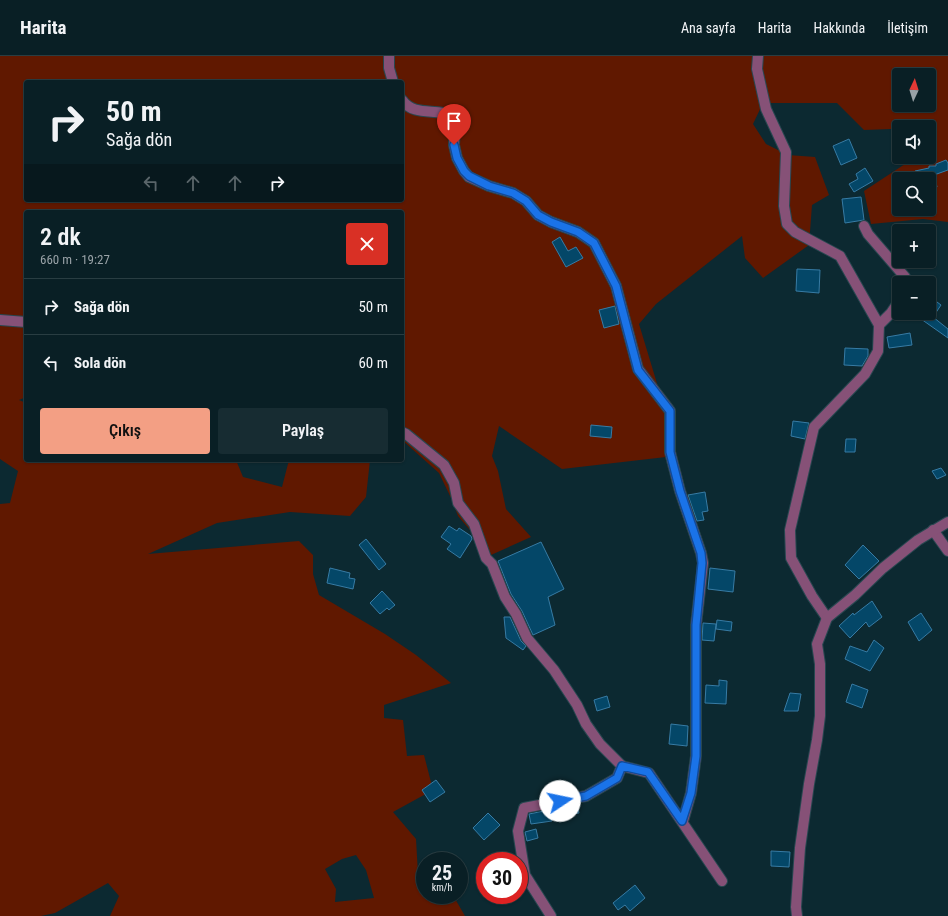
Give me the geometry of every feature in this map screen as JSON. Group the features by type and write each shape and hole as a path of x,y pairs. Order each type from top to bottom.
{"street":[{"path":"389,56 389,68 392,80"},
{"path":"758,56 757,69 766,109 786,152 784,206 787,224 795,232 840,256 879,326 878,351 865,374 814,427 790,530 791,558 812,596 827,618"},
{"path":"404,102 408,107 416,111 444,112 452,115 455,127 454,145 457,158 464,171 469,176 489,186 513,193 526,201 538,215 551,222 578,232 594,243 616,286 638,370 670,411 670,452 680,491 701,553 702,563 696,625 696,756 691,793 682,821"},
{"path":"864,226 868,234 904,276"},
{"path":"879,326 892,312"},
{"path":"0,320 24,322"},
{"path":"404,433 444,465 454,484 458,502 474,524 486,558 492,564 505,597 516,614 527,638 554,670 577,705 586,724 600,744 622,766 648,772 722,881"},
{"path":"797,916 796,907 800,848 820,716 820,664 817,644 827,618 855,595 882,568 918,540 948,522"},
{"path":"933,530 948,551"},
{"path":"551,916 525,875 518,831 524,808 586,796 617,778 622,766"}],"shaded area":[{"path":"0,56 948,56 948,222 923,219 871,224 864,191 892,173 892,216 936,216 936,172 893,172 905,164 936,164 936,120 892,120 892,130 864,130 837,103 763,103 753,124 766,144 788,155 815,157 829,195 812,205 809,245 763,278 745,258 742,236 656,304 639,324 669,423 666,457 562,469 499,426 492,456 498,471 506,509 531,537 491,555 458,516 439,473 404,442 404,210 24,210 24,398 19,400 24,402 24,462 237,462 243,477 282,487 288,462 370,462 366,497 350,516 290,512 217,523 148,554 299,541 313,555 313,574 319,595 385,634 416,655 451,683 384,705 384,718 403,720 407,756 424,755 433,790 393,812 416,839 416,904 458,904 465,916 110,916 119,896 108,883 55,913 41,916 0,916 0,504 10,503 18,471 0,459","holes":["356,855 366,870 374,898 335,902 336,889 325,869 342,859"]}],"building":[{"path":"849,139 857,158 841,165 833,146"},
{"path":"946,160 948,163 948,170 936,174 936,172 915,172 929,168 929,166 936,166 936,164"},
{"path":"865,168 873,181 854,192 849,184 858,179 856,174"},
{"path":"861,197 864,220 845,223 842,199"},
{"path":"560,237 568,251 576,247 583,258 566,267 552,242"},
{"path":"797,269 820,270 819,293 796,291"},
{"path":"936,301 941,305 936,312"},
{"path":"615,306 619,324 604,328 599,310"},
{"path":"936,319 948,329 948,338 922,320"},
{"path":"910,333 912,345 889,348 887,337"},
{"path":"845,348 868,349 868,356 862,366 844,365"},
{"path":"793,421 809,423 805,439 791,436"},
{"path":"591,425 612,427 611,438 590,436"},
{"path":"846,439 856,439 855,452 845,452"},
{"path":"941,468 946,475 937,479 932,471"},
{"path":"705,492 708,511 702,512 704,520 697,521 688,495"},
{"path":"449,526 457,531 459,528 471,536 472,539 460,558 447,549 451,544 441,537"},
{"path":"366,539 386,564 379,570 359,545"},
{"path":"541,542 564,589 548,597 555,625 533,635 522,611 511,594 498,561"},
{"path":"863,545 879,561 859,579 845,565"},
{"path":"330,568 350,573 349,578 355,579 353,589 327,583"},
{"path":"710,568 735,571 733,592 708,589"},
{"path":"382,591 395,605 389,610 387,608 380,614 370,603"},
{"path":"872,601 882,617 869,627 866,622 850,638 839,626 853,613 854,615"},
{"path":"921,613 932,630 919,641 908,622"},
{"path":"504,617 510,617 521,641 526,646 523,650 506,638"},
{"path":"717,620 732,622 731,631 716,629"},
{"path":"703,623 716,624 714,641 702,640"},
{"path":"874,640 884,648 870,671 845,659 850,646 867,652"},
{"path":"719,680 727,681 726,704 705,703 706,685 719,686"},
{"path":"852,684 868,690 862,708 846,702"},
{"path":"790,693 801,694 798,711 784,711"},
{"path":"607,696 610,707 597,711 594,700"},
{"path":"671,724 688,726 687,746 669,744"},
{"path":"436,780 445,792 430,802 422,790"},
{"path":"577,805 579,813 565,815 564,807"},
{"path":"549,810 552,821 531,824 529,814"},
{"path":"488,813 500,825 484,840 473,828"},
{"path":"536,829 538,838 527,841 525,832"},
{"path":"771,851 790,852 789,867 771,866"},
{"path":"635,885 645,898 630,911 625,905 618,910 613,903"}],"route":[{"path":"454,145 457,158 464,171 469,176 489,186 513,193 526,201 538,215 551,222 578,232 594,243 616,286 638,370 670,411 670,452 680,491 701,553 702,563 700,594 696,625 696,756 691,793 682,821 648,772 622,766 617,778 586,796 560,801"}]}
